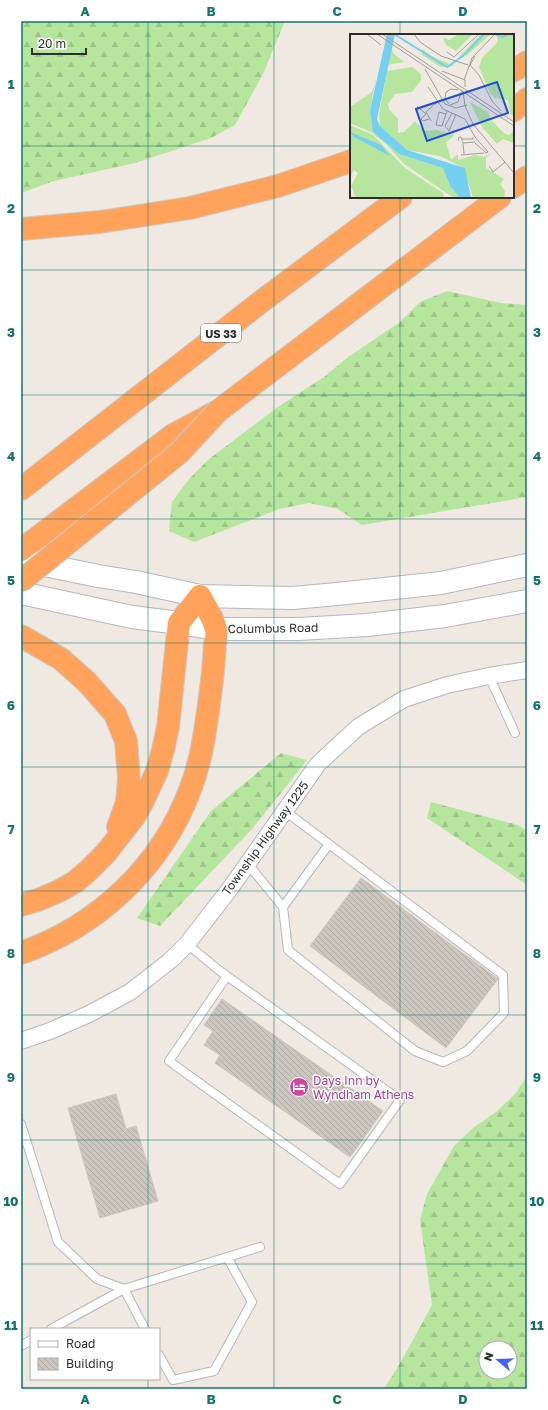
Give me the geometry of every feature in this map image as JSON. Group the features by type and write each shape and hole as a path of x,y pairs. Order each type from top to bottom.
{"highway":[{"path":"514,70 527,62"},
{"path":"514,110 527,100"},
{"path":"21,229 100,222 190,208 278,186 350,161"},
{"path":"514,186 527,177"},
{"name":"US 33","path":"21,489 262,301 400,198"},
{"path":"21,581 179,453 218,412 499,198"},
{"path":"21,550 172,436 218,412"},
{"path":"21,905 38,900 75,882 106,853 134,817 157,771 168,727 179,623 200,596 216,629 215,662 197,769 190,789 172,829 143,870 124,890 103,908 76,928 57,938 21,953"},
{"path":"21,636 61,659 87,682 115,714 126,741 129,778 127,802 120,823 106,853"}],"main road":[{"path":"21,558 40,564 91,575 136,582 200,596 293,598 442,583 527,565"},
{"name":"Columbus Road","path":"21,593 132,617 216,629 299,629 367,625 445,616 527,601"}],"street":[{"name":"Township Highway 1225","path":"21,1041 50,1032 89,1014 130,992 171,960 187,944 229,890 318,764 358,727 404,699 447,685 527,670"}],"lane":[{"path":"489,676 514,733"},
{"path":"248,864 283,906 288,950 415,1051 443,1062 467,1051 504,1013 503,975 285,811"},
{"path":"283,906 329,844"},
{"path":"187,944 227,976 400,1100 340,1184 169,1061 227,976"},
{"path":"21,1124 58,1242 97,1279 124,1289 144,1328"},
{"path":"53,1328 124,1289 260,1247"},
{"path":"160,1357 172,1380 214,1371 252,1302 227,1257"},
{"path":"21,1346 30,1341"}],"green space":[{"path":"21,21 285,21 263,74 235,125 211,138 135,163 54,181 21,193"},
{"path":"447,291 501,303 527,305 527,497 362,525 338,509 309,503 279,509 194,542 169,531 172,502 190,478 209,459 278,407 324,377 348,357 400,322 420,302"},
{"path":"281,753 307,760 253,828 160,926 137,918 211,811"},
{"path":"431,802 518,825 527,831 527,885 427,818"},
{"path":"527,1076 527,1389 384,1389 402,1360 432,1305 420,1220 427,1194 454,1146 473,1128 496,1112 515,1094"}],"building":[{"path":"361,878 498,979 446,1048 310,946"},
{"name":"Days Inn by Wyndham Athens","path":"222,999 383,1111 350,1157 215,1063 220,1055 204,1045 213,1031 204,1025"},
{"path":"116,1094 126,1129 136,1126 158,1201 100,1218 68,1108"}],"place":[{"name":"Days Inn by Wyndham Athens","path":"299,1087"}]}
